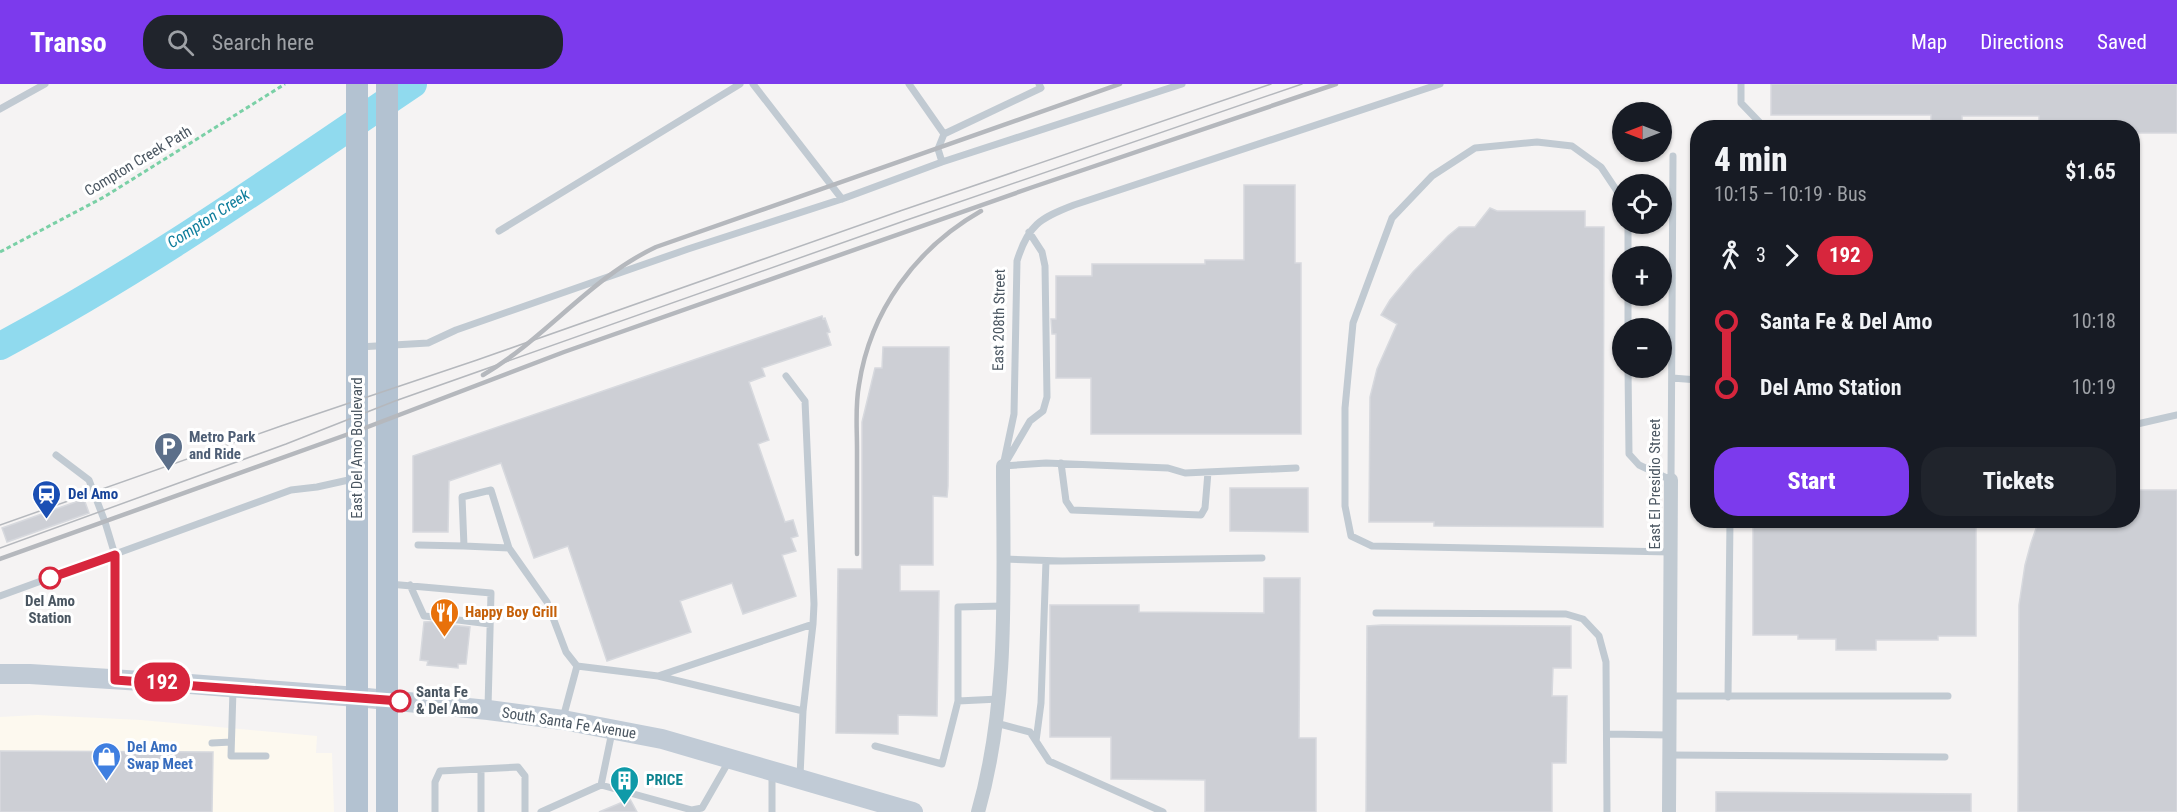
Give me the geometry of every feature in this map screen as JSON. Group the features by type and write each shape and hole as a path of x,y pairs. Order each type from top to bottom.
{"main road":[{"name":"East Del Amo Boulevard","path":"357,84 357,812"},
{"name":"East Del Amo Boulevard","path":"387,84 387,812"},
{"name":"South Santa Fe Avenue","path":"0,674 234,687 357,697 563,720 662,739 913,812"}],"street":[{"name":"East 208th Street","path":"978,812 993,750 999,699 1003,606 1003,466"},
{"name":"East El Presidio Street","path":"1669,812 1671,480"}],"lane":[{"path":"0,109 45,84"},
{"path":"499,231 740,84"},
{"path":"753,84 842,199"},
{"path":"909,84 944,134"},
{"path":"942,162 938,148 944,134 1041,88 1039,84"},
{"path":"357,347 428,343 456,330 688,249 842,199 942,162 1182,84"},
{"name":"East 208th Street","path":"1003,466 1014,414 1017,261 1022,243 1032,226 1049,214 1066,208 1440,84"},
{"path":"1741,84 1741,104 1757,120"},
{"path":"1612,184 1601,167 1572,146 1537,142 1475,148 1432,176 1392,218 1353,323 1345,408 1345,506 1351,536 1372,546 1671,552"},
{"name":"East El Presidio Street","path":"1671,480 1673,156"},
{"path":"1003,466 1030,421 1043,411 1047,397 1045,266 1042,252 1029,232"},
{"path":"786,376 805,401 814,604 803,711 800,779"},
{"path":"1628,378 1629,454 1639,465 1671,480"},
{"path":"1672,378 1690,379"},
{"path":"2140,423 2177,415"},
{"path":"56,455 89,480 115,555 115,680"},
{"path":"1003,466 1061,463 1168,468 1185,473 1296,468"},
{"path":"1061,463 1066,501 1072,510 1201,515 1204,508 1208,472"},
{"path":"0,596 291,490 357,478"},
{"path":"464,546 462,497 491,490 509,548 548,602 566,652 577,666 658,676 803,711"},
{"path":"1728,697 1730,528"},
{"path":"418,545 509,548"},
{"path":"1003,559 1046,561 1262,558"},
{"path":"1036,741 1041,703 1046,561"},
{"path":"387,584 491,593 488,710"},
{"path":"410,585 423,616 434,617"},
{"path":"875,746 942,764 958,701 958,607 1003,606"},
{"path":"1376,613 1566,614 1583,619 1599,636 1606,662 1607,812"},
{"path":"442,618 490,624"},
{"path":"658,676 813,624"},
{"path":"563,720 577,666"},
{"path":"234,687 231,756 266,756"},
{"path":"1670,696 1948,696"},
{"path":"958,701 999,699"},
{"path":"996,723 1030,732 1049,760 1163,812"},
{"path":"602,785 613,729"},
{"path":"1607,734 1669,735"},
{"path":"212,742 231,742"},
{"path":"1669,755 1945,757"},
{"path":"541,812 602,785 692,810 702,808 731,758"},
{"path":"435,812 435,782 440,771 518,768 525,776 525,812"},
{"path":"481,769 481,812"},
{"path":"772,771 772,812"}],"path":[{"name":"Compton Creek Path","path":"0,252 104,197 285,84"}],"shaded area":[{"path":"37,715 141,720 317,736 316,753 332,753 334,812 0,812 0,717"}],"building":[{"path":"1771,84 2177,84 2177,133 2140,133 2140,120 2039,120 2039,116 1962,116 1962,120 1931,120 1931,115 1771,115"},
{"path":"1244,185 1295,185 1295,263 1301,263 1301,434 1091,434 1091,378 1056,378 1056,334 1052,334 1051,319 1056,319 1056,276 1092,276 1092,264 1205,264 1205,260 1244,260"},
{"path":"1490,208 1497,211 1585,211 1585,227 1604,227 1603,527 1434,526 1434,522 1369,522 1370,397 1377,369 1397,324 1381,315 1413,272 1448,236 1459,227 1475,227"},
{"path":"822,316 830,332 827,333 831,345 762,368 765,376 749,382 769,440 758,444 785,522 793,520 798,536 791,538 796,551 782,555 796,596 743,614 732,583 680,601 691,632 607,661 568,546 534,558 501,463 449,481 448,532 413,532 413,456"},
{"path":"883,347 949,347 948,486 947,497 933,496 933,565 900,565 900,591 939,591 937,716 898,715 898,734 836,733 838,569 862,569 862,422 875,368 882,368"},
{"path":"1230,488 1308,488 1308,532 1230,531"},
{"path":"2140,490 2177,490 2177,812 2018,812 2019,605 2031,543 2036,528 2140,528"},
{"path":"84,499 89,513 7,542 2,528"},
{"path":"1753,528 1976,528 1976,636 1938,636 1938,640 1876,640 1876,650 1836,650 1836,639 1798,639 1798,635 1753,635"},
{"path":"1264,578 1300,578 1299,738 1316,738 1316,812 1205,812 1205,780 1111,779 1111,737 1050,737 1050,605 1139,605 1139,612 1264,613"},
{"name":"Happy Boy Grill","path":"438,621 441,624 470,627 466,664 458,664 458,668 427,665 428,661 420,660 424,622"},
{"path":"1367,626 1571,626 1571,668 1553,668 1552,696 1567,696 1566,763 1552,763 1552,812 1366,812"},
{"name":"Del Amo Swap Meet","path":"0,751 213,752 212,812 0,812"},
{"path":"1716,792 1971,794 1971,812 1716,812"},
{"name":"PRICE","path":"630,799 637,812 599,812"}],"waterway":[{"name":"Compton Creek","path":"0,346 54,317 158,254 413,84"}],"tram line":[{"path":"0,525 1271,84"},
{"path":"0,548 286,444 395,401 904,221 1302,84"}],"railway":[{"path":"483,375 527,344 610,275 656,247 1120,84"},
{"path":"0,559 357,431 564,352 1033,187 1336,84"},
{"path":"857,554 857,401 865,358 874,332 885,307 917,263 936,243 981,211"}],"bus line":[{"name":"192","path":"50,578 115,555 115,680 400,701"}],"place":[{"name":"Metro Park and Ride","path":"168,472"},
{"name":"Del Amo","path":"47,520"},
{"name":"Del Amo Station","path":"50,578"},
{"name":"Happy Boy Grill","path":"444,638"},
{"name":"Santa Fe & Del Amo","path":"400,701"},
{"name":"Del Amo Swap Meet","path":"106,782"},
{"name":"PRICE","path":"625,806"}]}
